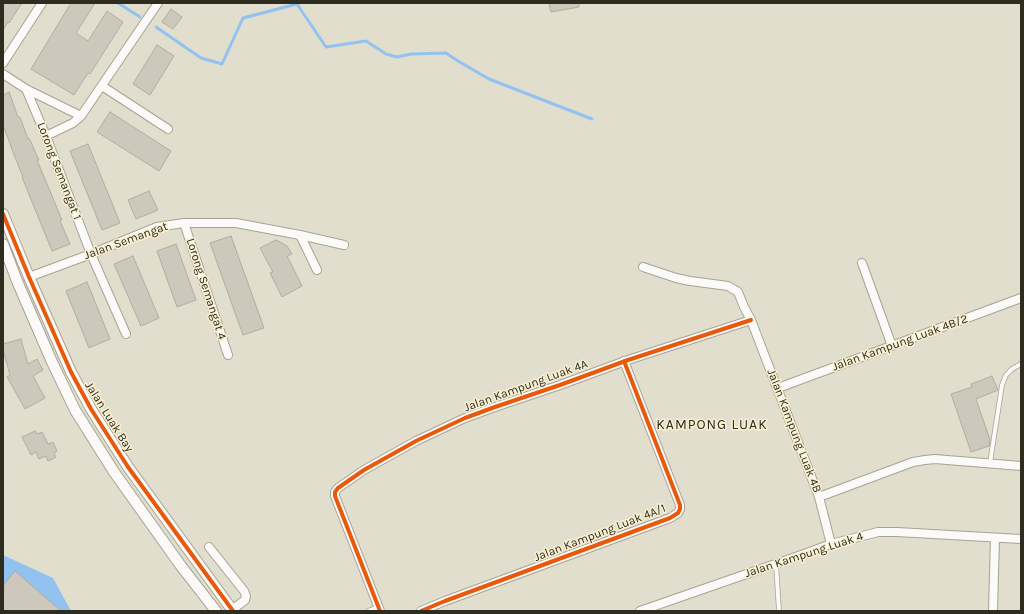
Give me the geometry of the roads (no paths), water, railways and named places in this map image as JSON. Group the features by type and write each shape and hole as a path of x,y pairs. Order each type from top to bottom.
{"street":[{"path":"3,63 42,3"},
{"path":"46,136 73,123 81,116 158,3"},
{"path":"3,74 26,89 81,116"},
{"path":"102,86 168,130"},
{"name":"Lorong Semangat 1","path":"26,89 46,136 91,254 126,334"},
{"name":"Jalan Luak Bay","path":"3,214 71,372 91,409 128,467 233,611"},
{"name":"Jalan Semangat","path":"29,277 157,227 184,223 236,223 344,245"},
{"name":"Lorong Semangat 4","path":"184,223 228,355"},
{"path":"300,235 317,270"},
{"name":"Jalan Luak Bay","path":"3,244 52,362 75,410 114,472 181,566 216,611"},
{"path":"862,263 892,346"},
{"name":"Jalan Kampung Luak 4B","path":"643,267 676,278 728,286 738,292 751,320 778,388 819,497 831,544"},
{"name":"Jalan Kampung Luak 4B/2","path":"778,388 1021,298"},
{"name":"Jalan Kampung Luak 4A","path":"379,609 336,496 335,492 338,488 364,470 416,441 465,418 626,360 751,320"},
{"name":"Jalan Kampung Luak 4A/1","path":"421,611 670,518 678,513 680,505 626,360"},
{"path":"819,497 919,461 935,459 1021,466"},
{"name":"Jalan Kampung Luak 4","path":"640,611 831,544 878,532 1021,539"},
{"path":"993,611 995,538"},
{"path":"209,547 244,591 246,596 245,600 233,611"}],"lane":[{"path":"990,463 1002,385 1006,375 1012,369 1021,364"},
{"path":"776,564 779,611"},
{"path":"368,611 379,609"}],"water":[{"path":"3,555 53,578 71,611 3,611"}],"waterway":[{"path":"118,3 140,17"},
{"path":"156,27 201,58 222,64 243,18 297,4 326,47 366,41 386,54 397,57 411,54 446,53 489,79 592,119"}],"district":[{"name":"KAMPONG LUAK","path":"712,425"}]}
